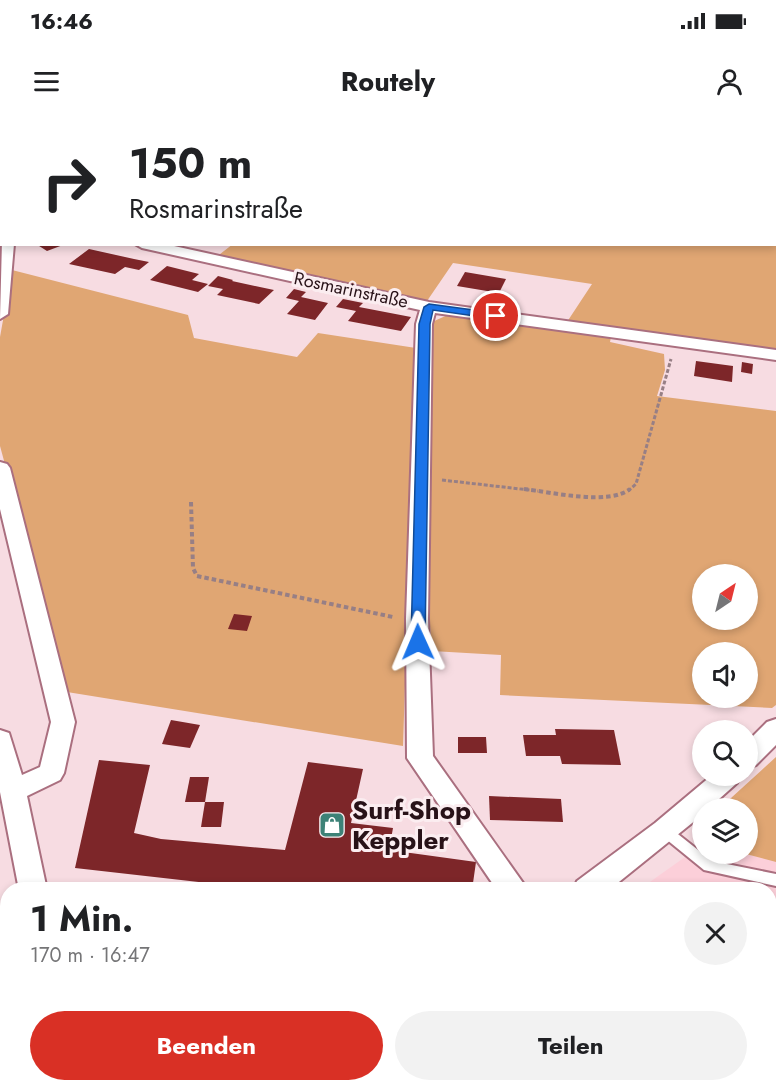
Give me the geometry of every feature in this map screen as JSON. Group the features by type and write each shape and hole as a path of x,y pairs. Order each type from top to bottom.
{"street":[{"path":"0,314 7,246"},
{"name":"Rosmarinstraße","path":"151,246 429,307 776,355"},
{"path":"429,307 424,324 417,619 420,758 508,882"},
{"path":"0,468 63,722 51,773 13,791"},
{"path":"758,747 776,729"},
{"path":"0,740 31,882"},
{"path":"598,882 665,831 717,786"}],"lane":[{"path":"665,831 709,866 776,880"}],"path":[{"path":"421,478 604,498 623,495 636,484 675,341"},
{"path":"191,502 193,568 197,576 391,617 417,619"}],"shaded area":[{"path":"230,246 776,246 776,350 565,325 592,284 453,263 427,301 215,258"},
{"path":"12,270 188,315 194,338 297,357 318,333 416,348 403,746 67,692 0,446 0,337"},
{"path":"450,314 611,337 610,342 664,354 665,370 657,396 776,411 776,705 772,708 758,707 758,642 692,642 692,704 500,695 501,655 432,651 423,540 432,322"},
{"path":"776,757 776,862 758,857 758,798 731,798 744,786 758,786 758,773"},
{"path":"692,852 692,864 758,864 758,857 776,862 776,882 650,882"}],"building":[{"path":"39,246 60,246 47,251"},
{"path":"89,249 149,262 139,270 125,267 115,274 69,264"},
{"path":"167,266 199,274 192,280 208,284 198,292 150,280"},
{"path":"465,272 506,279 499,293 457,286"},
{"path":"218,276 274,290 259,304 217,295 223,289 208,286"},
{"path":"294,289 306,292 301,297 328,303 315,320 287,314 299,301 286,298"},
{"path":"343,299 363,303 359,307 411,317 401,331 348,321 356,311 336,307"},
{"path":"696,361 733,366 732,382 694,376"},
{"path":"742,362 753,364 752,374 741,372"},
{"path":"234,614 252,616 247,631 228,629"},
{"path":"171,720 200,725 190,748 162,744"},
{"path":"555,729 614,730 621,765 562,764 560,756 526,756 523,735 556,735"},
{"path":"458,737 486,737 487,753 458,753"},
{"path":"99,760 150,765 134,833 161,839 285,850 308,762 363,769 351,823 393,828 389,850 476,862 473,882 198,882 75,868"},
{"path":"190,777 209,777 205,802 185,802"},
{"path":"489,796 561,799 563,822 490,820"},
{"path":"205,802 224,802 221,827 201,827"}],"place":[{"name":"Surf-Shop Keppler","path":"332,825"}],"route":[{"path":"418,642 424,324 429,307 496,316"}]}
